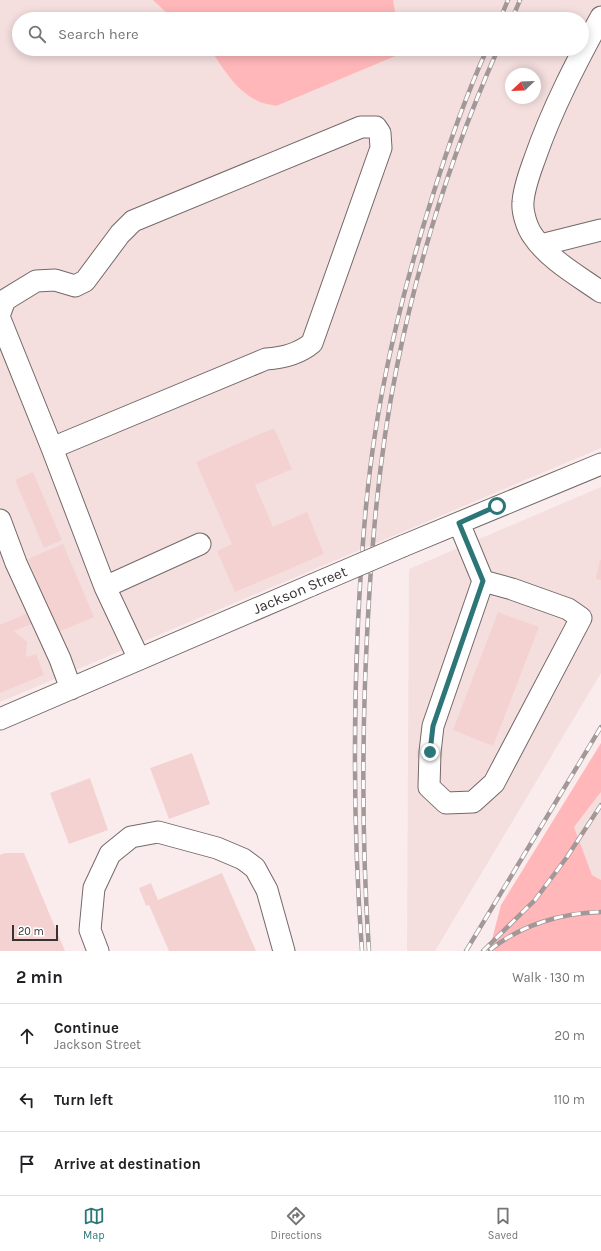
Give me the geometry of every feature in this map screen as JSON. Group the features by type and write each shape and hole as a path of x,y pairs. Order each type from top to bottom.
{"street":[{"path":"589,40 601,17"},
{"path":"581,56 544,132 525,187 522,203 526,220 533,236 555,260 601,292"},
{"path":"0,313 5,300 36,281 55,280 75,286 85,281 120,234 133,221 361,127 376,127 380,133 381,148 312,343 305,349 280,358 266,359 52,448"},
{"path":"541,245 601,230"},
{"path":"0,319 106,587 139,659"},
{"name":"Jackson Street","path":"0,719 403,546 601,464"},
{"path":"0,520 16,563 60,659 71,688"},
{"path":"459,523 483,581 433,726 430,752 429,787 446,803 473,802 494,783 581,618 568,609 512,589 483,581"},
{"path":"106,587 200,544"},
{"path":"98,951 90,930 94,888 110,854 131,837 158,832 217,848 244,859 255,868 267,890 284,951"}],"shaded area":[{"path":"0,0 601,0 601,448 0,702"},
{"path":"153,0 393,0 395,12 166,12"},
{"path":"215,56 395,56 276,106 260,102 250,97 225,71"},
{"path":"601,487 601,673 435,951 407,951 409,569"},
{"path":"601,743 601,792 574,827 592,875 601,880 601,951 489,951 501,905"},
{"path":"601,792 601,880 592,875 574,827"}],"building":[{"path":"274,428 292,469 255,485 273,527 307,512 324,554 235,592 217,551 232,544 196,462"},
{"path":"33,472 62,540 44,548 15,480"},
{"path":"63,544 94,617 58,632 28,559"},
{"path":"601,560 601,580 596,579"},
{"path":"498,612 539,627 493,746 453,730"},
{"path":"28,613 32,624 14,631 27,642 26,657 36,654 44,675 0,693 0,625"},
{"path":"192,753 210,804 169,819 150,768"},
{"path":"90,778 108,830 69,844 50,793"},
{"path":"5,853 24,853 65,951 0,951 0,855"},
{"path":"222,873 256,951 169,951 149,905 146,906 139,888 151,883 158,900"}],"railway":[{"path":"503,12 508,0"},
{"path":"515,12 520,0"},
{"path":"362,951 357,869 355,705 364,528 372,458 385,375 398,316 414,258 450,143 484,56"},
{"path":"369,951 365,884 365,683 371,564 384,444 397,366 427,244 466,126 495,56"},
{"path":"466,951 601,727"},
{"path":"483,951 535,900 567,857 601,805"},
{"path":"490,950 502,941 528,927 542,922 571,915 601,912"}],"route":[{"path":"430,752 433,726 483,581 459,523 497,506"}]}
